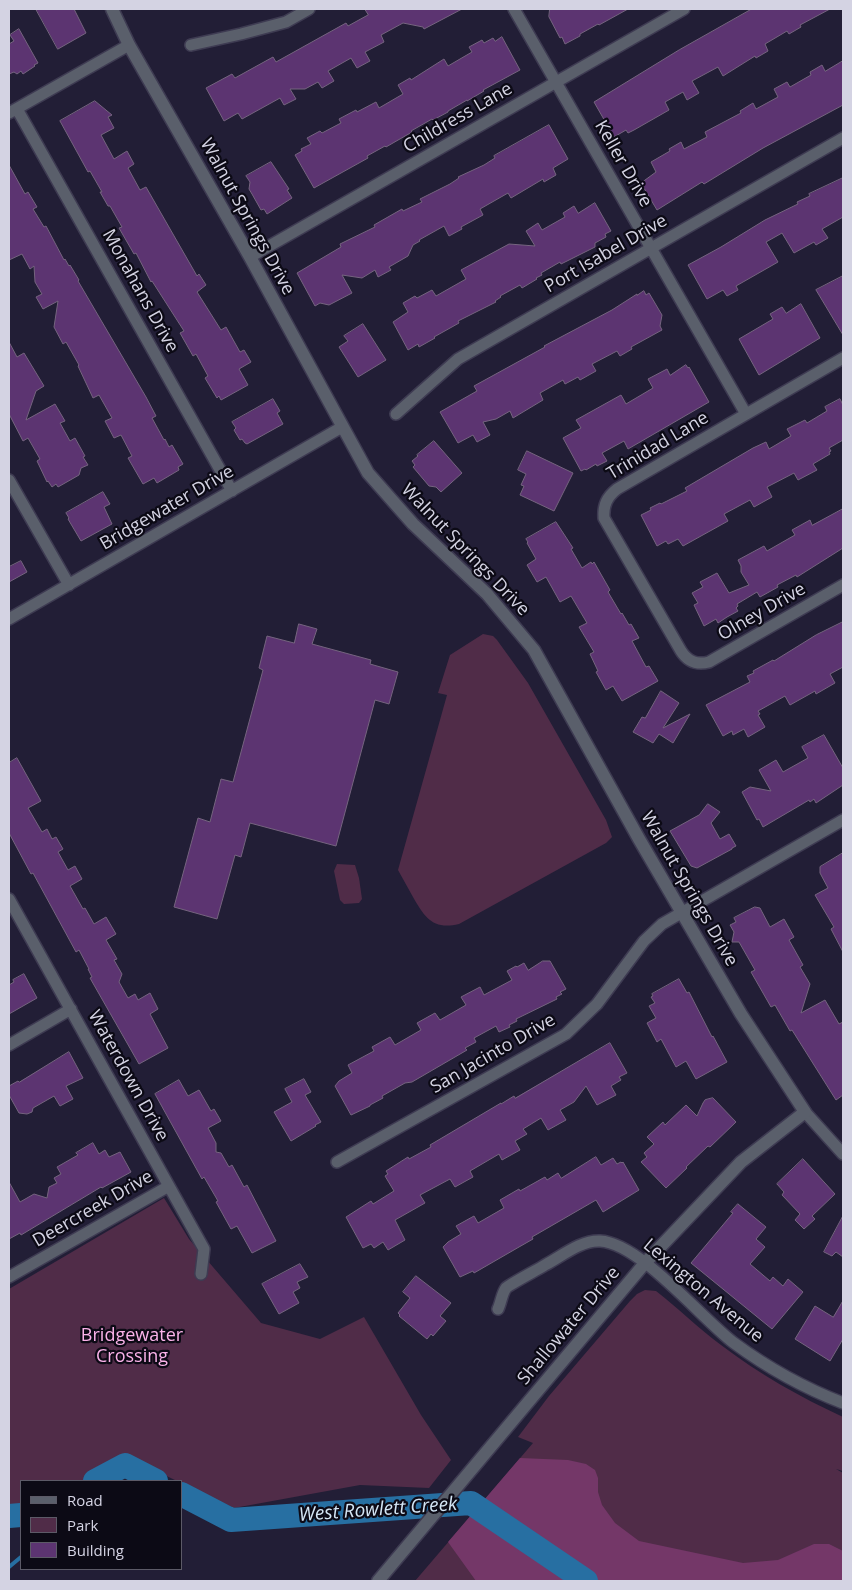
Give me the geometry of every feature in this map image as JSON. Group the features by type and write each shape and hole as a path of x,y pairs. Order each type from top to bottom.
{"street":[{"name":"Walnut Springs Drive","path":"112,9 130,45 250,257 368,473 413,524 487,594 534,650 741,1014 805,1112 843,1154"},
{"path":"191,45 286,22 309,9"},
{"name":"Keller Drive","path":"514,9 746,414"},
{"name":"Childress Lane","path":"250,257 684,9"},
{"path":"13,111 130,45"},
{"name":"Monahans Drive","path":"13,111 232,491"},
{"name":"Port Isabel Drive","path":"396,414 458,359 843,138"},
{"name":"Trinidad Lane","path":"696,663 684,657 604,518 606,501 617,489 843,358"},
{"name":"Bridgewater Drive","path":"9,619 342,427"},
{"path":"9,480 69,585"},
{"name":"Olney Drive","path":"696,663 703,664 709,662 843,585"},
{"name":"San Jacinto Drive","path":"337,1162 566,1034 596,1004 644,940 662,924 843,820"},
{"name":"Waterdown Drive","path":"9,899 204,1249 201,1274"},
{"path":"9,1045 71,1009"},
{"name":"Shallowater Drive","path":"378,1581 645,1262 741,1162 805,1112"},
{"name":"Deercreek Drive","path":"9,1277 169,1186"},
{"name":"Lexington Avenue","path":"498,1310 506,1288 581,1245 599,1241 614,1244 645,1262 733,1342 752,1356 788,1378 843,1403"}],"green space":[{"path":"483,634 493,636 497,640 528,683 606,820 612,837 606,843 459,924 436,924 422,911 398,870 447,695 438,693 450,655"},
{"path":"337,864 355,865 362,899 359,903 344,904 340,900 334,871"},
{"name":"Bridgewater Crossing","path":"164,1198 189,1239 261,1323 320,1339 364,1317 421,1415 451,1460 429,1488 360,1485 234,1508 182,1483 182,1480 175,1480 129,1458 85,1480 20,1480 20,1510 9,1510 9,1289"},
{"path":"645,1290 656,1291 735,1356 796,1393 843,1417 843,1471 836,1469 843,1473 843,1581 415,1581 533,1443 518,1437 549,1396 630,1301 637,1294"}],"shaded area":[{"path":"520,1458 568,1460 586,1464 595,1470 602,1505 615,1523 639,1541 743,1563 778,1560 814,1544 829,1544 843,1551 843,1581 476,1581 448,1542"}],"building":[{"path":"36,9 74,9 86,33 58,49"},
{"path":"365,9 462,9 424,29 423,27 403,23 381,35 384,42 365,52 370,61 357,68 351,58 328,71 334,81 322,88 318,82 305,89 290,89 296,99 284,105 280,98 242,119 238,113 224,121 206,88 232,74 235,78 273,57 276,62 346,23 348,26 368,15"},
{"path":"550,9 628,9 565,44 549,17"},
{"path":"752,9 830,9 800,25 801,27 789,34 787,31 765,44 768,51 756,58 755,56 723,76 718,67 692,81 699,93 687,100 683,92 665,102 669,110 628,133 626,130 614,137 594,102 679,50"},
{"path":"19,29 38,63 23,74 21,71 17,74 14,72 9,74 9,44 14,41 10,35"},
{"path":"502,37 520,70 314,188 295,155 302,151 301,149 311,144 307,138 341,123 339,119 356,110 357,112 376,102 379,108 403,94 398,85 410,78 411,80 444,59 448,66 472,52 469,47 482,40 484,43 493,38 495,41"},
{"path":"843,61 843,105 763,148 704,184 702,182 657,210 641,183 656,172 651,162 681,142 684,149 707,137 705,132 741,113 740,111 753,103 756,109 778,97 774,89 787,82 790,87 811,75 810,72 822,65 825,71"},
{"path":"95,101 112,115 108,117 114,128 101,135 114,159 127,151 134,164 128,168 140,190 146,187 197,276 199,274 206,285 197,292 221,330 226,327 240,352 244,350 251,362 239,369 248,385 221,400 219,396 217,398 205,378 208,376 196,354 193,356 180,333 184,331 151,282 136,253 134,254 119,228 122,227 100,192 102,192 90,171 88,172 60,121"},
{"path":"549,125 568,159 553,168 556,175 544,182 543,179 511,198 508,193 480,209 483,215 449,236 444,226 419,240 413,245 408,256 389,267 391,270 378,277 375,270 362,278 342,275 352,293 329,305 320,303 315,306 297,273 341,247 340,244 375,227 374,225 402,209 403,211 422,202 420,199 450,184 458,177 484,165 495,158 494,156"},
{"path":"271,162 289,189 287,190 292,198 267,214 264,209 261,210 249,189 250,182 246,176"},
{"path":"9,165 25,194 28,192 37,207 33,209 44,227 46,226 64,260 70,265 146,397 156,416 152,418 164,440 169,447 172,445 183,464 178,467 179,470 157,483 154,478 143,484 128,458 132,456 121,435 114,438 105,421 112,418 99,395 93,398 79,365 66,342 63,344 54,327 58,301 43,309 36,297 42,294 35,282 34,266 30,269 22,254 9,260"},
{"path":"843,178 843,217 822,229 828,238 816,245 814,242 794,253 782,233 766,242 778,262 736,286 738,290 727,296 723,290 707,299 688,265 765,220 798,204 797,202 810,196 809,194"},
{"path":"595,203 611,231 605,234 606,237 595,243 595,247 561,264 560,262 541,273 542,275 537,279 522,288 520,285 500,296 496,302 458,321 459,323 435,338 419,347 418,344 408,350 393,322 408,312 403,303 432,290 436,296 466,279 461,270 509,244 535,246 526,231 538,223 542,230 565,217 563,213 574,206 578,213"},
{"path":"843,276 843,335 816,290"},
{"path":"644,291 646,295 649,293 662,315 660,326 662,330 631,347 632,349 620,356 617,351 592,364 596,371 580,380 578,377 565,384 563,380 540,393 543,400 513,418 510,411 496,419 483,422 490,435 477,442 473,435 458,443 440,412 477,391 474,386"},
{"path":"801,304 820,338 759,375 739,339 773,319 770,314 782,307 786,313"},
{"path":"363,324 386,360 358,377 339,347 348,341 344,336"},
{"path":"9,342 17,357 24,353 44,386 36,391 26,420 55,404 65,421 60,423 70,441 75,438 85,456 83,457 88,465 81,468 79,475 58,487 56,484 52,487 47,482 37,461 40,459 28,438 23,441 9,414"},
{"path":"686,365 709,402 628,449 624,441 602,453 607,461 581,471 563,438 581,428 576,420 621,395 626,404 653,388 648,379 667,369 670,375"},
{"path":"273,399 280,411 277,413 283,424 247,444 242,439 240,440 232,422"},
{"path":"840,399 843,405 843,440 829,448 830,454 813,464 817,470 798,480 794,473 767,487 772,497 754,507 750,500 724,514 728,521 683,546 678,539 668,544 666,541 657,546 641,515 651,510 650,508 687,491 685,488 753,448 766,442 769,449 791,436 787,429 805,420 807,423 827,411 825,407"},
{"path":"434,441 462,473 441,492 436,487 429,486 413,467 415,465 412,461"},
{"path":"527,451 573,473 554,511 520,495 524,486 521,485 526,474 518,470"},
{"path":"103,492 110,504 104,507 112,524 81,541 66,513"},
{"path":"843,509 843,548 797,577 796,575 777,585 778,587 760,597 757,592 737,604 736,608 738,611 718,623 716,619 704,626 694,605 698,603 692,593 703,587 700,582 717,573 729,593 749,585 741,572 738,560 764,546 767,551 795,535 792,530 810,520 812,525"},
{"path":"556,522 573,548 571,549 582,568 594,562 621,614 629,625 631,624 639,638 632,641 646,667 649,666 658,681 622,701 613,686 606,690 596,672 598,671 590,654 594,652 579,627 587,623 571,596 560,602 546,577 537,582 527,565 536,559 526,539"},
{"path":"21,561 27,572 9,582 9,567"},
{"path":"843,622 843,667 830,674 835,683 816,694 815,691 790,705 785,696 758,711 760,714 758,715 765,727 748,737 744,729 733,735 732,731 723,736 706,705 750,682 747,676 754,673 753,671"},
{"path":"299,624 317,629 312,644 371,660 370,664 398,672 389,704 375,700 336,846 250,823 241,857 235,855 217,919 174,907 198,818 210,822 221,779 233,782 263,670 259,668 267,636 294,643"},
{"path":"661,691 679,703 663,728 690,714 673,743 659,734 653,743 633,732 642,717 645,718"},
{"path":"824,735 843,768 843,785 816,803 814,799 810,802 809,800 763,827 759,819 757,820 742,792 750,787 771,791 759,770 776,760 783,772 808,758 802,747"},
{"path":"17,758 41,801 28,808 42,832 47,829 52,839 56,837 63,849 58,852 68,870 75,866 82,879 70,886 94,924 106,917 116,934 106,940 117,959 114,960 122,974 119,982 128,998 135,994 138,1000 150,993 158,1009 150,1014 168,1048 139,1064 90,978 92,977 89,969 79,950 76,952 9,833 9,763"},
{"path":"708,804 720,812 711,823 720,839 729,834 736,846 697,868 691,866 670,831 699,815"},
{"path":"843,853 843,952 831,929 834,927 815,895 828,888 820,873 820,867"},
{"path":"755,907 760,908 770,927 784,919 794,937 789,940 803,965 800,967 810,984 801,1013 825,1000 839,1024 843,1022 843,1095 836,1100 775,1005 771,1007 751,972 755,970 739,942 732,942 734,932 730,925 736,922 734,918"},
{"path":"543,961 550,961 566,989 560,992 562,994 556,997 557,999 516,1019 517,1021 509,1025 510,1027 499,1032 496,1026 474,1038 476,1042 465,1048 467,1050 412,1082 405,1083 382,1096 383,1098 370,1106 351,1115 335,1086 339,1081 352,1073 348,1065 374,1051 372,1047 390,1037 395,1045 421,1030 417,1023 435,1013 440,1020 466,1005 461,997 480,987 484,995 512,980 507,971 516,966 524,963 528,970"},
{"path":"24,974 37,998 9,1014 9,985 14,982 13,980"},
{"path":"679,979 687,993 689,992 727,1062 696,1079 686,1061 676,1067 661,1039 657,1042 647,1023 656,1018 649,1006 655,1003 651,997 653,996 652,994"},
{"path":"610,1043 627,1073 619,1077 621,1080 611,1086 616,1095 597,1105 586,1086 574,1102 560,1110 566,1120 548,1130 541,1118 523,1129 527,1134 515,1141 520,1150 502,1160 499,1154 470,1171 473,1177 455,1187 450,1179 420,1195 425,1203 395,1220 405,1240 388,1250 383,1242 374,1248 371,1244 363,1248 346,1217 371,1201 373,1204 394,1191 385,1176 388,1174 386,1171 408,1157 409,1159 431,1147 430,1145 501,1103 514,1096 515,1098"},
{"path":"69,1052 83,1078 66,1086 73,1099 60,1106 54,1096 33,1108 32,1112 27,1114 19,1113 9,1095 9,1086"},
{"path":"304,1079 311,1092 305,1095 321,1122 291,1141 274,1112 292,1102 285,1089"},
{"path":"179,1080 188,1096 199,1090 211,1111 214,1109 221,1121 208,1128 216,1143 216,1152 221,1153 229,1167 232,1165 244,1187 247,1185 276,1241 252,1253 237,1226 231,1229 216,1202 218,1201 204,1177 202,1179 155,1094"},
{"path":"713,1098 736,1122 710,1147 708,1146 666,1188 641,1162 647,1157 644,1153 654,1144 647,1137 663,1122 665,1125 686,1105 697,1116 705,1100"},
{"path":"93,1143 99,1154 105,1150 109,1157 120,1152 131,1172 101,1187 21,1235 20,1233 9,1239 9,1182 20,1202 34,1194 47,1198 49,1187 57,1183 54,1178 61,1174 57,1167 78,1155 76,1153"},
{"path":"596,1157 601,1165 613,1158 617,1164 623,1162 639,1190 603,1212 596,1200 474,1273 473,1271 460,1277 443,1247 461,1234 456,1226 474,1216 478,1223 504,1208 500,1200 519,1189 520,1191 545,1177 547,1180 558,1173 561,1178"},
{"path":"803,1159 835,1194 812,1216 815,1219 804,1229 795,1220 800,1214 782,1195 784,1192 777,1184"},
{"path":"738,1204 766,1227 756,1239 765,1247 750,1264 770,1281 773,1277 783,1286 788,1279 803,1292 772,1329 691,1263 733,1213 731,1212"},
{"path":"843,1216 843,1257 836,1252 832,1256 824,1252"},
{"path":"300,1264 308,1277 297,1282 300,1288 293,1292 299,1303 279,1314 262,1284"},
{"path":"416,1276 451,1303 440,1316 446,1321 433,1336 431,1334 427,1339 399,1316 398,1313 410,1298 403,1292"},
{"path":"843,1301 843,1339 830,1361 795,1339 815,1306 833,1317"}],"waterway":[{"name":"West Rowlett Creek","path":"97,1480 125,1465 154,1480"},
{"name":"West Rowlett Creek","path":"182,1495 231,1520 471,1503 586,1581"},
{"name":"West Rowlett Creek","path":"9,1516 20,1515"},
{"path":"9,1567 20,1558"}]}
